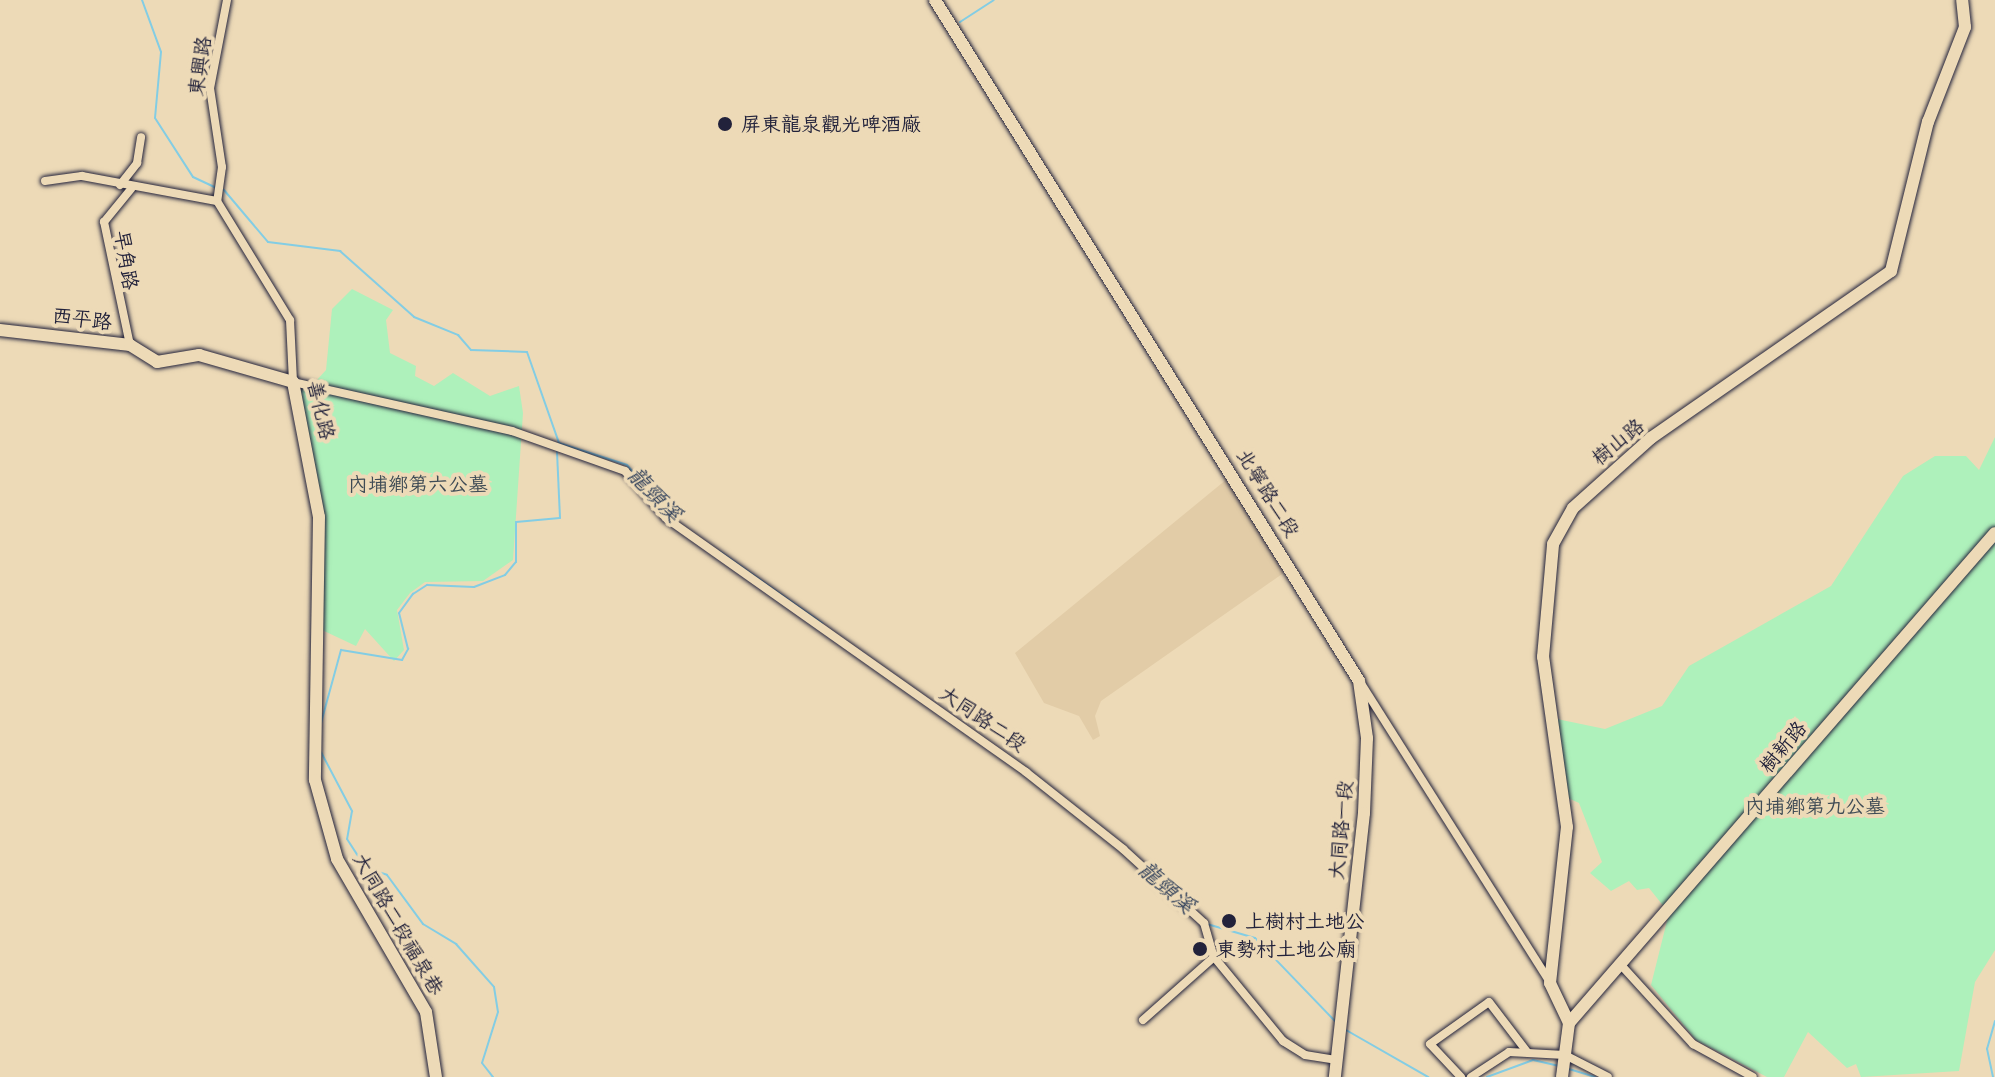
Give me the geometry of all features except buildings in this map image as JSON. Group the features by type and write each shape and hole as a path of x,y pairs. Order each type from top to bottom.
{"street":[{"name":"東興路","path":"219,192 210,88 227,0"},
{"name":"北寧路二段","path":"935,0 1550,983"},
{"name":"樹山路","path":"1550,983 1567,827 1543,657 1553,544 1573,508 1651,438 1891,271 1928,122 1965,27 1962,0"},
{"path":"120,185 137,163 141,137"},
{"path":"45,181 82,176 131,189 219,192"},
{"name":"早角路","path":"130,345 104,222 131,189"},
{"name":"善化路","path":"219,192 290,320 293,382 319,517 314,697"},
{"name":"西平路","path":"0,330 130,345 157,362 199,355 293,382"},
{"name":"大同路二段","path":"293,382 553,445 625,471 686,533 1026,772 1177,896 1212,936 1214,957 1283,1041 1305,1055 1336,1060"},
{"name":"樹新路","path":"1569,1023 1995,533"},
{"name":"大同路一段","path":"1336,1060 1364,813 1367,738 1359,681"},
{"name":"大同路二段福泉巷","path":"314,697 315,780 337,859 426,1012 436,1077"},
{"path":"1143,1020 1214,957"},
{"path":"1621,965 1693,1044 1753,1077"},
{"path":"1550,983 1569,1023 1563,1067"},
{"path":"1461,1077 1430,1044 1489,1002 1528,1053"},
{"path":"1471,1077 1509,1052 1528,1053 1563,1067 1608,1077"},
{"path":"1335,1077 1336,1060"}],"shaded area":[{"path":"1227,479 1285,572 1101,701 1095,716 1100,736 1093,740 1079,716 1044,703 1015,653"}],"green space":[{"name":"內埔鄉第六公墓","path":"352,289 393,310 386,320 390,353 416,366 415,376 434,386 453,373 490,396 519,386 523,413 513,560 483,581 425,582 410,593 397,610 404,650 394,661 365,629 356,646 322,630 322,518 295,379 315,382 326,370 332,309"},
{"name":"內埔鄉第九公墓","path":"1995,437 1995,950 1975,982 1959,1071 1861,1077 1856,1064 1847,1068 1808,1032 1784,1077 1767,1077 1696,1040 1651,985 1669,913 1649,888 1637,890 1629,881 1611,891 1590,873 1602,862 1579,803 1568,798 1557,719 1605,729 1662,706 1689,666 1831,586 1903,476 1935,456 1966,456 1979,470"}],"waterway":[{"name":"龍頸溪","path":"142,0 161,52 155,118 193,177 217,188"},
{"path":"960,22 994,0"},
{"name":"龍頸溪","path":"224,190 268,242 340,251 414,317 458,335 471,350 527,352 559,443 627,465 655,499"},
{"path":"321,723 341,650 402,660 408,649 399,613 413,594 427,585 474,587 505,575 516,562 516,522 560,518 557,452"},
{"name":"龍頸溪","path":"662,507 671,517"},
{"name":"龍頸溪","path":"719,551 822,623"},
{"path":"321,752 352,811 347,839 366,868 387,875 423,924 456,944 494,987 498,1012 482,1063 493,1077"},
{"path":"1207,924 1255,938 1335,1021"},
{"path":"1993,1077 1987,1049 1995,1021"},
{"path":"1346,1030 1428,1077"},
{"path":"1487,1077 1533,1060 1559,1066"},
{"path":"1569,1069 1595,1077"}],"place":[{"name":"屏東龍泉觀光啤酒廠","path":"725,124"},
{"name":"上樹村土地公","path":"1229,921"},
{"name":"東勢村土地公廟","path":"1200,949"}]}
